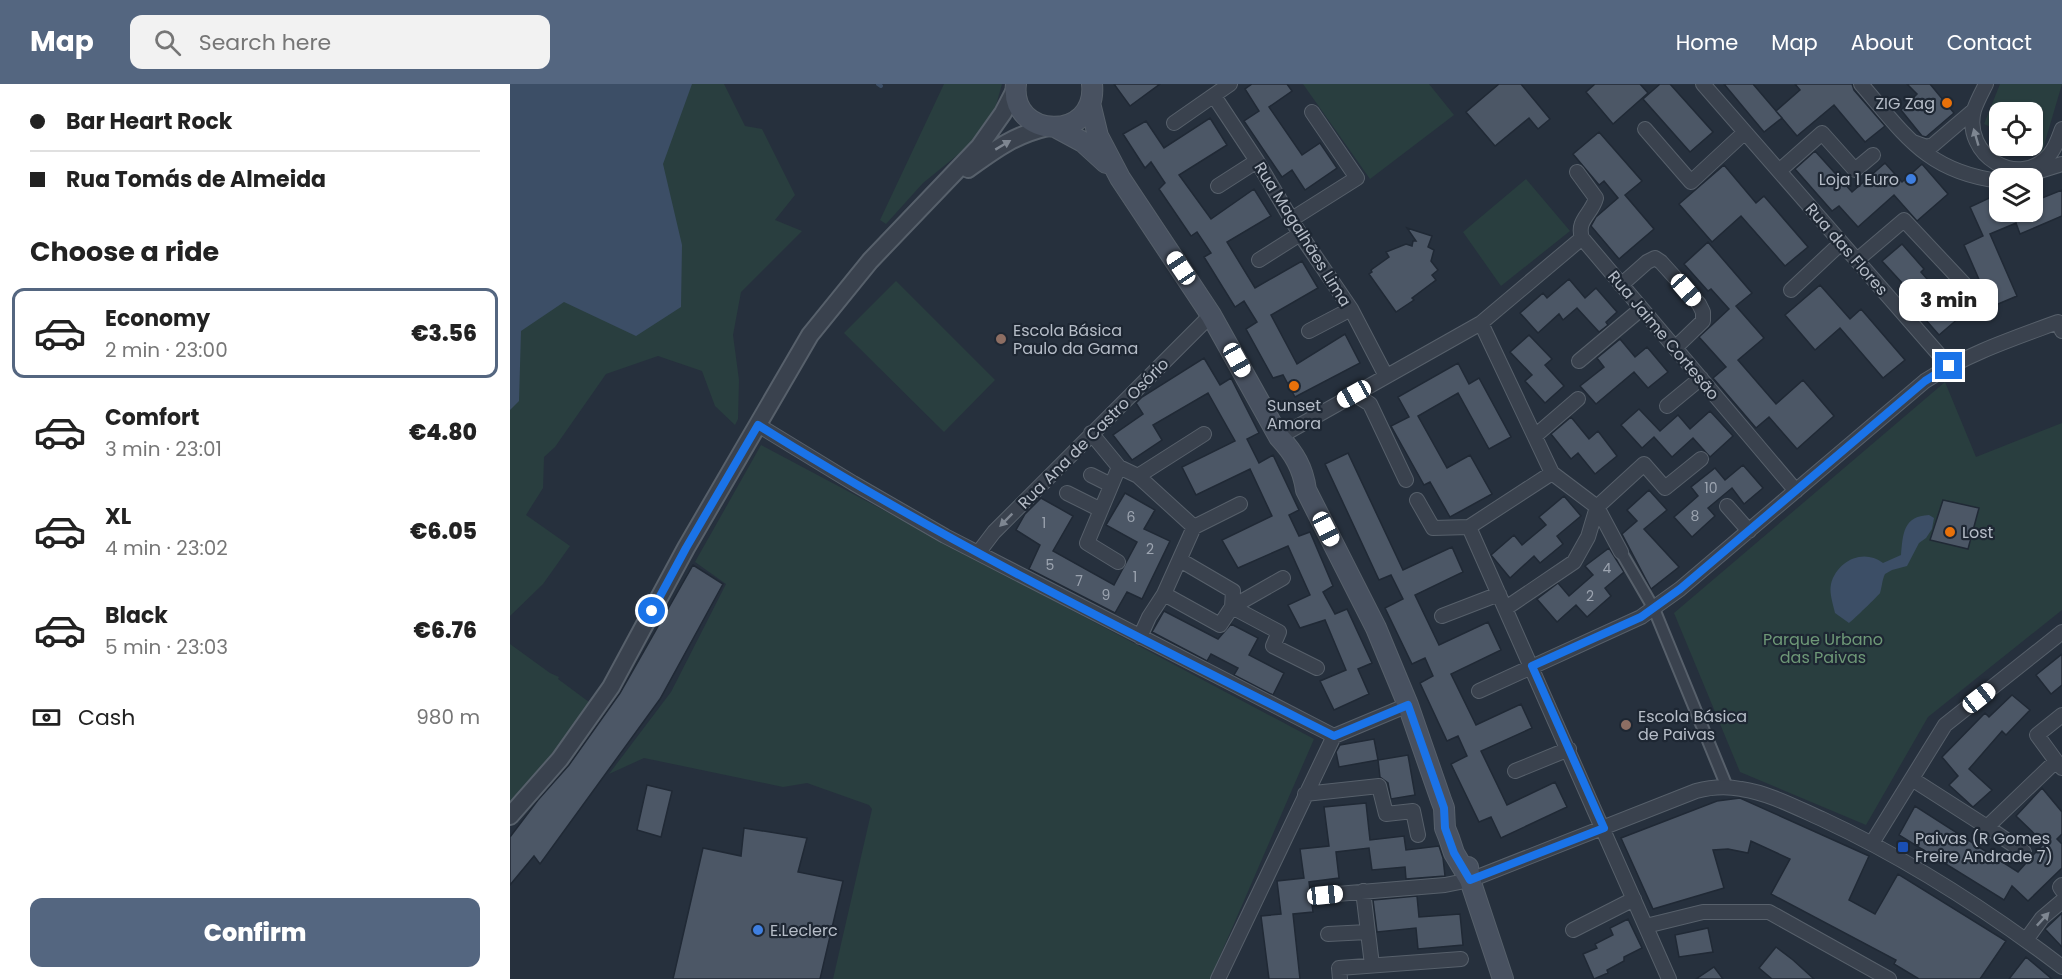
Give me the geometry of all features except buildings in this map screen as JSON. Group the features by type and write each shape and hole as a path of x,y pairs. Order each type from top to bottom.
{"main road":[{"path":"1016,86 1017,98 1024,114 1039,125 1053,128 1088,146 1120,178"},
{"path":"1053,128 1075,122 1081,117 1093,92"},
{"path":"1093,92 1098,136 1120,178 1211,315 1279,437 1292,451 1304,474 1306,490 1376,628 1408,705 1444,808 1455,824 1466,848 1470,880 1503,979"}],"street":[{"path":"1174,123 1230,84"},
{"path":"1861,84 1911,141 1934,160 1960,172 1989,179"},
{"path":"1986,84 1974,110 1973,126 1978,146 1993,162 2004,167 2029,168 2042,161 2055,147 2062,129"},
{"path":"510,816 560,759 601,703 619,674 686,548 810,335 870,261 979,147 1003,113 1016,86"},
{"name":"Rua das Flores","path":"1710,86 1745,132 1949,366"},
{"name":"Rua Magalhães Lima","path":"1214,96 1257,161 1300,234 1351,309 1386,376"},
{"path":"1911,141 1927,147 1933,145 1974,110"},
{"path":"1292,219 1357,177 1312,112"},
{"path":"938,191 1003,144 1026,132 1053,128"},
{"path":"1645,129 1691,182 1745,132"},
{"path":"1779,171 1822,133 1855,170 1873,155"},
{"path":"1218,186 1257,161"},
{"path":"2043,170 2062,164"},
{"path":"1279,437 1480,323 1582,238 1580,231 1582,222 1595,204 1596,198 1577,172"},
{"path":"1857,260 1904,220 1966,286"},
{"path":"1259,260 1300,234"},
{"name":"Rua Jaime Cortesão","path":"1582,238 1796,491"},
{"path":"1791,290 1841,243"},
{"path":"1622,285 1647,262 1655,258 1699,304 1703,312 1703,321 1675,348"},
{"path":"1309,331 1351,309"},
{"path":"1579,361 1641,309"},
{"name":"Rua Ana de Castro Osório","path":"978,552 994,532 1091,433 1211,315"},
{"path":"1480,323 1552,473 1597,507 1654,609 1727,787"},
{"path":"1479,691 1654,609 1925,381 1974,353 2060,326"},
{"path":"1667,406 1701,378"},
{"path":"1354,394 1370,404 1406,480"},
{"path":"1535,436 1578,399"},
{"path":"758,425 853,483 978,552 1334,736"},
{"path":"1091,433 1119,467 1138,476 1194,527"},
{"path":"1138,476 1204,434"},
{"path":"1506,608 1574,562 1588,537 1597,507 1644,464 1665,488 1701,459"},
{"path":"1118,562 1087,543 1119,467"},
{"path":"1418,500 1433,528 1469,527 1552,473"},
{"path":"1091,475 1111,485"},
{"path":"1067,493 1101,510"},
{"path":"1140,637 1149,617 1164,594 1194,527 1240,504"},
{"path":"1727,506 1749,531"},
{"path":"1469,527 1669,979"},
{"path":"1180,560 1233,591 1232,607"},
{"path":"1164,594 1220,625 1232,607 1283,578"},
{"path":"1442,616 1499,594"},
{"path":"1232,607 1279,632 1273,646 1317,668"},
{"path":"1872,843 1945,725 2062,632"},
{"path":"1222,978 1305,794 1334,736 1408,705"},
{"path":"1987,827 2059,764 2037,735 2062,715"},
{"path":"1515,771 1569,749"},
{"path":"1912,779 2024,852"},
{"path":"1305,794 1379,786 1386,814 1413,811 1418,835"},
{"path":"1325,895 1445,885 1470,880 1696,791 1727,787 1756,792 1872,843 1955,891 2062,968"},
{"path":"2062,885 2060,888 2062,890"},
{"path":"1363,891 1372,965"},
{"path":"1573,930 1634,899"},
{"path":"2026,940 2042,918 2062,901"},
{"path":"1646,926 1703,912 1769,912 1889,979"},
{"path":"1328,934 1368,932"},
{"path":"1340,973 1372,965 1461,959"}],"green space":[{"path":"510,84 724,84 745,126 762,129 795,195 775,220 802,231 741,292 733,335 739,380 738,419 735,425 715,406 702,371 658,356 606,374 555,447 544,457 543,488 526,515 570,546 543,584 510,616"},
{"path":"944,84 1002,84 995,109 971,144 923,183 886,224 880,220"},
{"path":"1303,84 1429,84 1454,115 1370,179"},
{"path":"2000,84 2062,84 2043,149 2043,102 1993,102"},
{"path":"1989,112 1989,126 1984,124"},
{"path":"1526,179 1570,231 1501,286 1463,232"},
{"path":"896,281 995,380 944,432 844,333"},
{"name":"Parque Urbano das Paivas","path":"1945,382 1976,457 2062,423 2062,610 1928,717 1866,825 1740,772 1674,613"},
{"path":"761,445 1314,739 1210,979 833,979 872,809 869,805 807,783 783,787 644,758 609,774 671,692 726,584 695,562"},
{"path":"510,644 559,677 558,679 593,705 510,807"}],"water":[{"path":"510,84 692,84 663,164 682,245 681,307 636,336 564,302 521,331 519,401 510,410"},
{"path":"1929,515 1934,518 1932,529 1919,543 1907,566 1885,574 1880,593 1849,623 1835,613 1831,584 1839,569 1845,563 1859,557 1875,559 1883,563 1901,555 1904,533 1909,523 1920,516"}],"place":[{"name":"ZIG Zag","path":"1947,103"},
{"name":"Loja 1 Euro","path":"1911,179"},
{"name":"Escola Básica Paulo da Gama","path":"1001,339"},
{"name":"Sunset Amora","path":"1294,386"},
{"name":"Lost","path":"1950,532"},
{"name":"Escola Básica de Paivas","path":"1626,725"},
{"name":"Paivas (R Gomes Freire Andrade 7)","path":"1903,847"},
{"name":"E.Leclerc","path":"758,930"}],"route":[{"path":"652,611 758,425 945,536 1334,736 1408,705 1444,808 1445,828 1454,853 1470,880 1604,828 1532,666 1654,609 1925,381 1949,366"}]}
